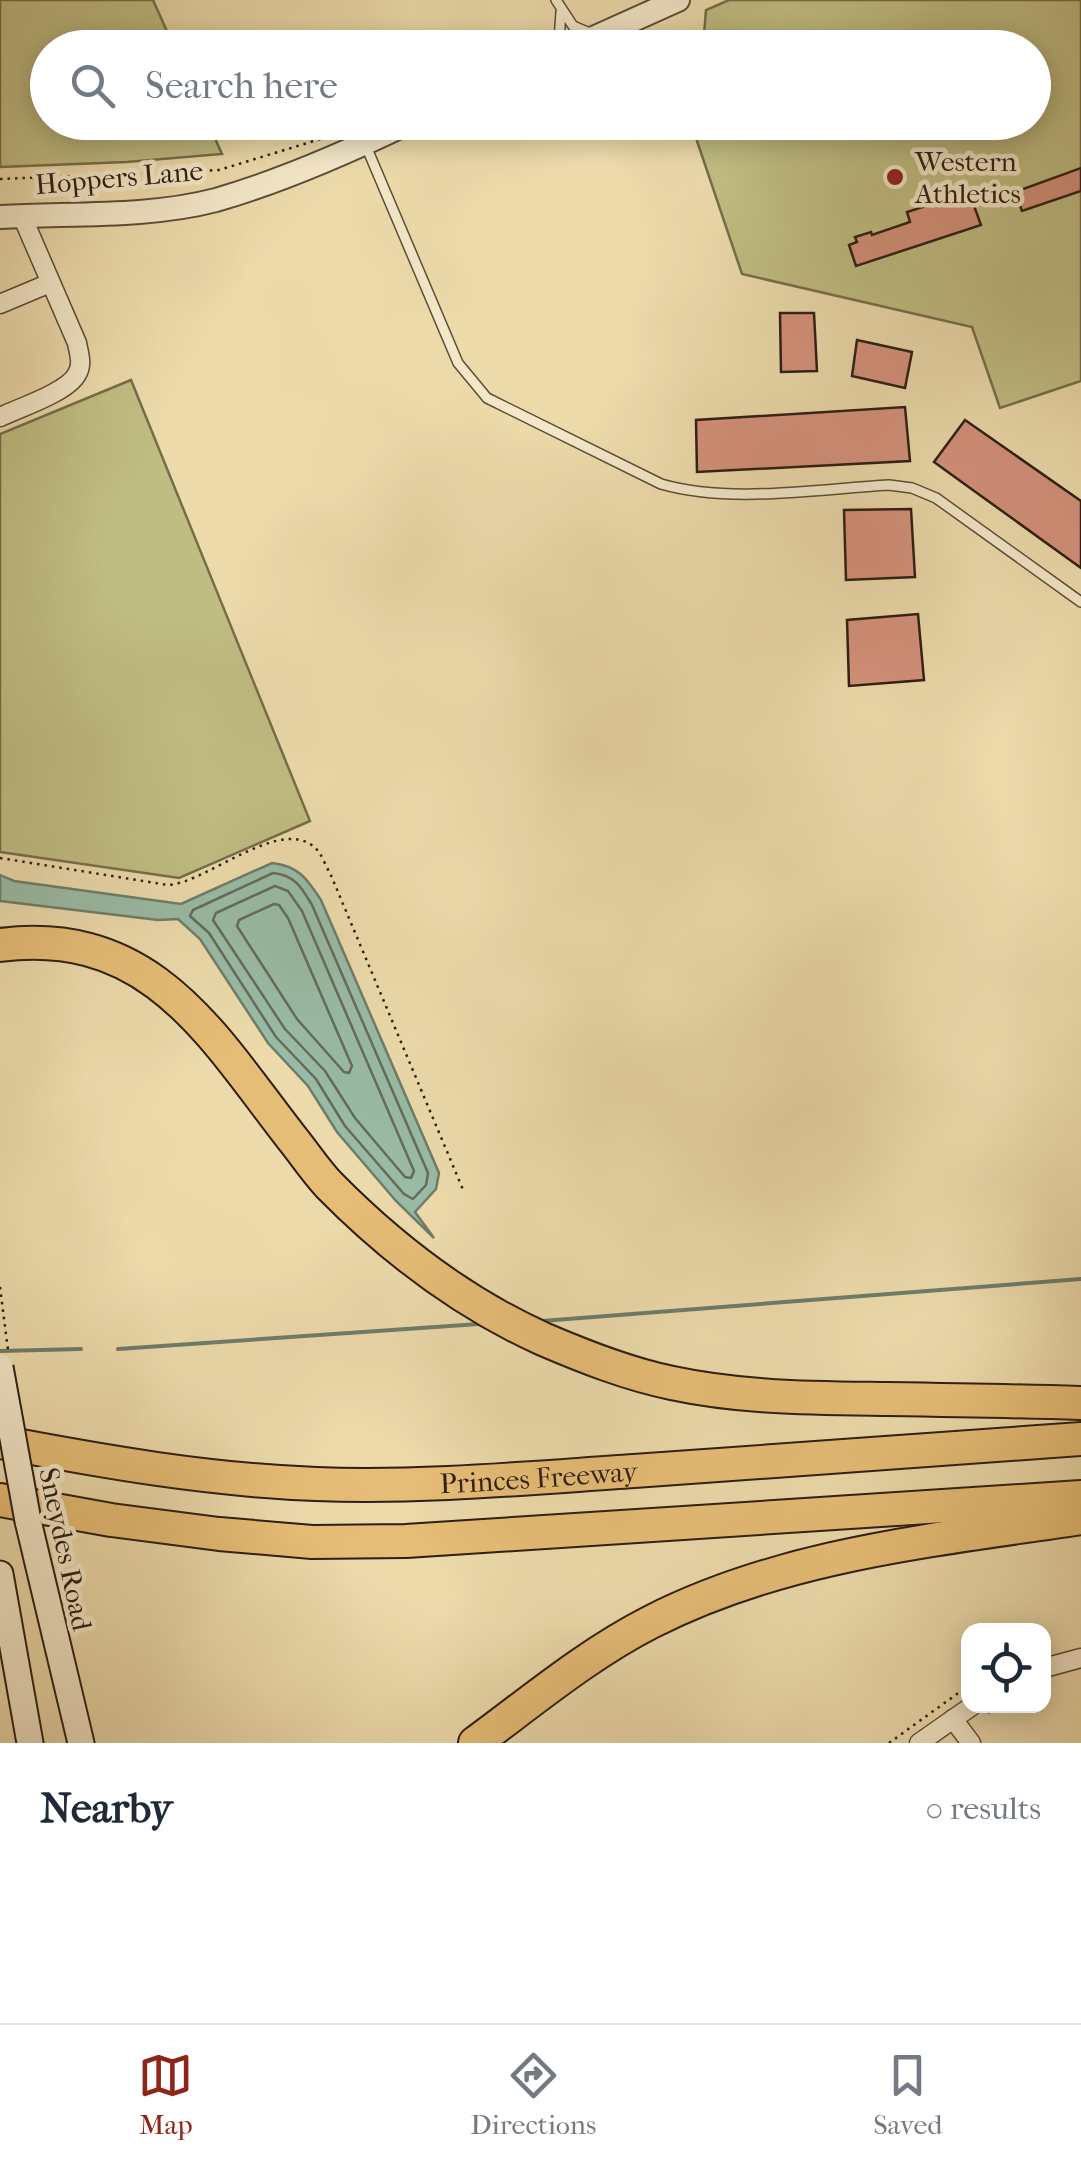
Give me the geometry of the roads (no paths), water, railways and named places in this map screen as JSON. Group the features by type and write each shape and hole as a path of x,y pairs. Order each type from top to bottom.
{"highway":[{"path":"0,945 54,943 92,949 160,983 191,1008 326,1182 368,1222 445,1286 542,1338 608,1365 671,1383 769,1397 1081,1403"},
{"name":"Princes Freeway","path":"0,1442 108,1463 226,1479 355,1484 586,1474 1081,1439"},
{"name":"Princes Freeway","path":"0,1500 111,1520 312,1542 426,1540 1081,1497"},
{"path":"474,1743 576,1668 650,1622 731,1586 811,1563 1081,1518"}],"main road":[{"name":"Sneydes Road","path":"0,1367 28,1520 81,1743"},
{"path":"0,1574 30,1743"}],"street":[{"path":"610,30 678,0"},
{"name":"Hoppers Lane","path":"11,216 156,210 214,200 347,140"},
{"path":"0,417 63,388 76,377 81,362 77,343 50,283 11,216"},
{"path":"0,304 50,283"},
{"path":"1051,1666 1081,1658"},
{"path":"919,1743 953,1719 969,1713"},
{"path":"953,1719 970,1743"}],"lane":[{"path":"558,5 580,30"},
{"path":"558,5 559,30"},
{"path":"365,140 458,362 488,398 661,484 692,493 912,488 936,498 1081,602"}],"water":[{"path":"272,863 301,875 321,900 439,1173 436,1189 415,1212 434,1238 396,1201 337,1132 308,1086 268,1043 200,939 178,919 158,920 0,901 0,875 14,881 181,904"}],"waterway":[{"path":"542,1321 1081,1279"},
{"path":"118,1349 479,1324"},
{"path":"0,1351 81,1349"}],"place":[{"name":"Western Athletics","path":"895,177"}]}
